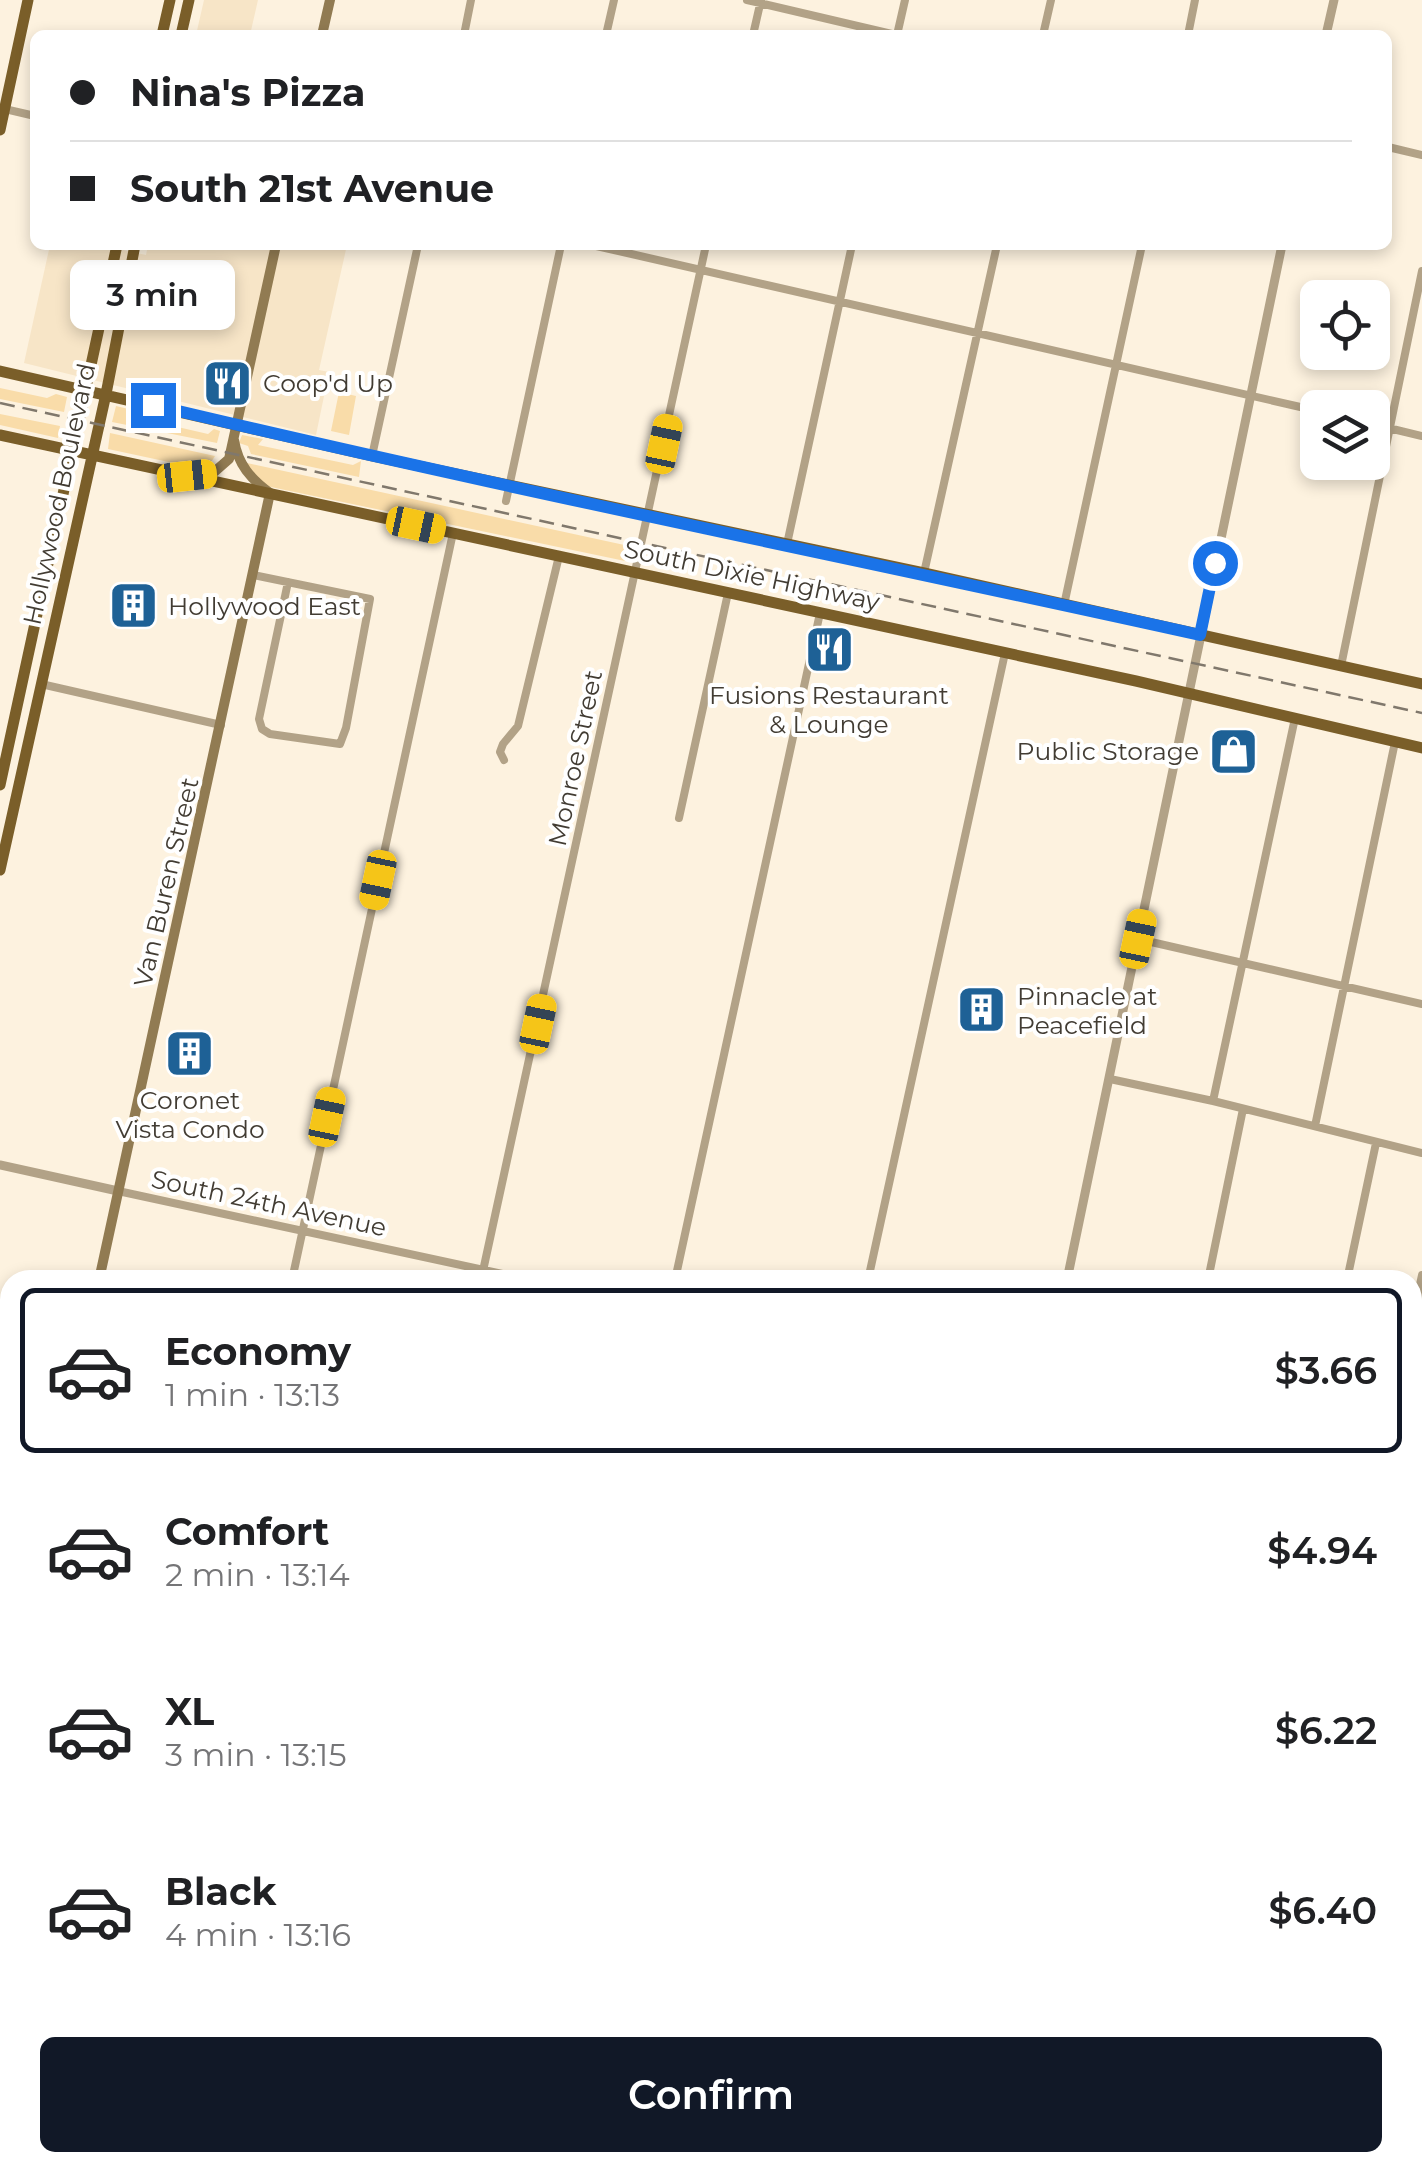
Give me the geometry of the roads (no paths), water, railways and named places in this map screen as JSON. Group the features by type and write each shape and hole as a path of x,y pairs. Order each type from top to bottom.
{"main road":[{"path":"0,130 28,0"},
{"path":"163,30 170,0"},
{"path":"182,30 189,0"},
{"path":"323,30 330,0"},
{"name":"Hollywood Boulevard","path":"0,785 115,250"},
{"name":"Hollywood Boulevard","path":"0,870 89,454 106,394 134,250"},
{"path":"187,476 213,473 223,466 234,440 275,250"},
{"path":"0,371 372,456 1422,684"},
{"path":"86,389 96,407 89,454"},
{"name":"South Dixie Highway","path":"0,435 1189,693 1422,748"},
{"path":"234,440 236,455 247,472 270,493"},
{"name":"Van Buren Street","path":"101,1270 270,493"},
{"path":"52,550 70,550"}],"street":[{"path":"465,30 471,0"},
{"path":"607,30 614,0"},
{"path":"748,0 876,30"},
{"path":"898,30 905,0"},
{"path":"1044,30 1051,0"},
{"path":"1189,30 1195,0"},
{"path":"1327,30 1334,0"},
{"path":"754,30 760,2"},
{"path":"2,108 30,115"},
{"path":"1392,148 1422,155"},
{"path":"372,456 417,250"},
{"path":"506,501 560,250"},
{"path":"614,250 1300,407"},
{"name":"Monroe Street","path":"483,1270 705,250"},
{"path":"787,544 851,250"},
{"path":"924,573 995,250"},
{"path":"1064,604 1141,250"},
{"path":"1070,1270 1281,250"},
{"path":"1422,271 1390,428 1422,436"},
{"path":"1341,666 1379,480"},
{"path":"294,1270 453,533"},
{"path":"504,760 500,752 522,715 559,556"},
{"path":"253,575 288,582 370,600 340,744 270,734 262,729 259,719 288,582"},
{"path":"679,818 728,593"},
{"path":"677,1270 820,613"},
{"path":"870,1270 1005,653"},
{"path":"41,684 222,725"},
{"path":"1213,1101 1295,718"},
{"path":"1315,1126 1395,742"},
{"path":"1138,939 1422,1004"},
{"path":"1110,1079 1422,1154"},
{"path":"1210,1270 1243,1110"},
{"path":"1349,1270 1376,1143"},
{"name":"South 24th Avenue","path":"0,1165 461,1270"}],"railway":[{"path":"0,403 1422,713"}],"place":[{"name":"Coop'd Up","path":"228,383"},
{"name":"Hollywood East","path":"133,606"},
{"name":"Fusions Restaurant & Lounge","path":"829,649"},
{"name":"Public Storage","path":"1234,751"},
{"name":"Pinnacle at Peacefield","path":"982,1010"},
{"name":"Coronet Vista Condo","path":"190,1054"}]}
